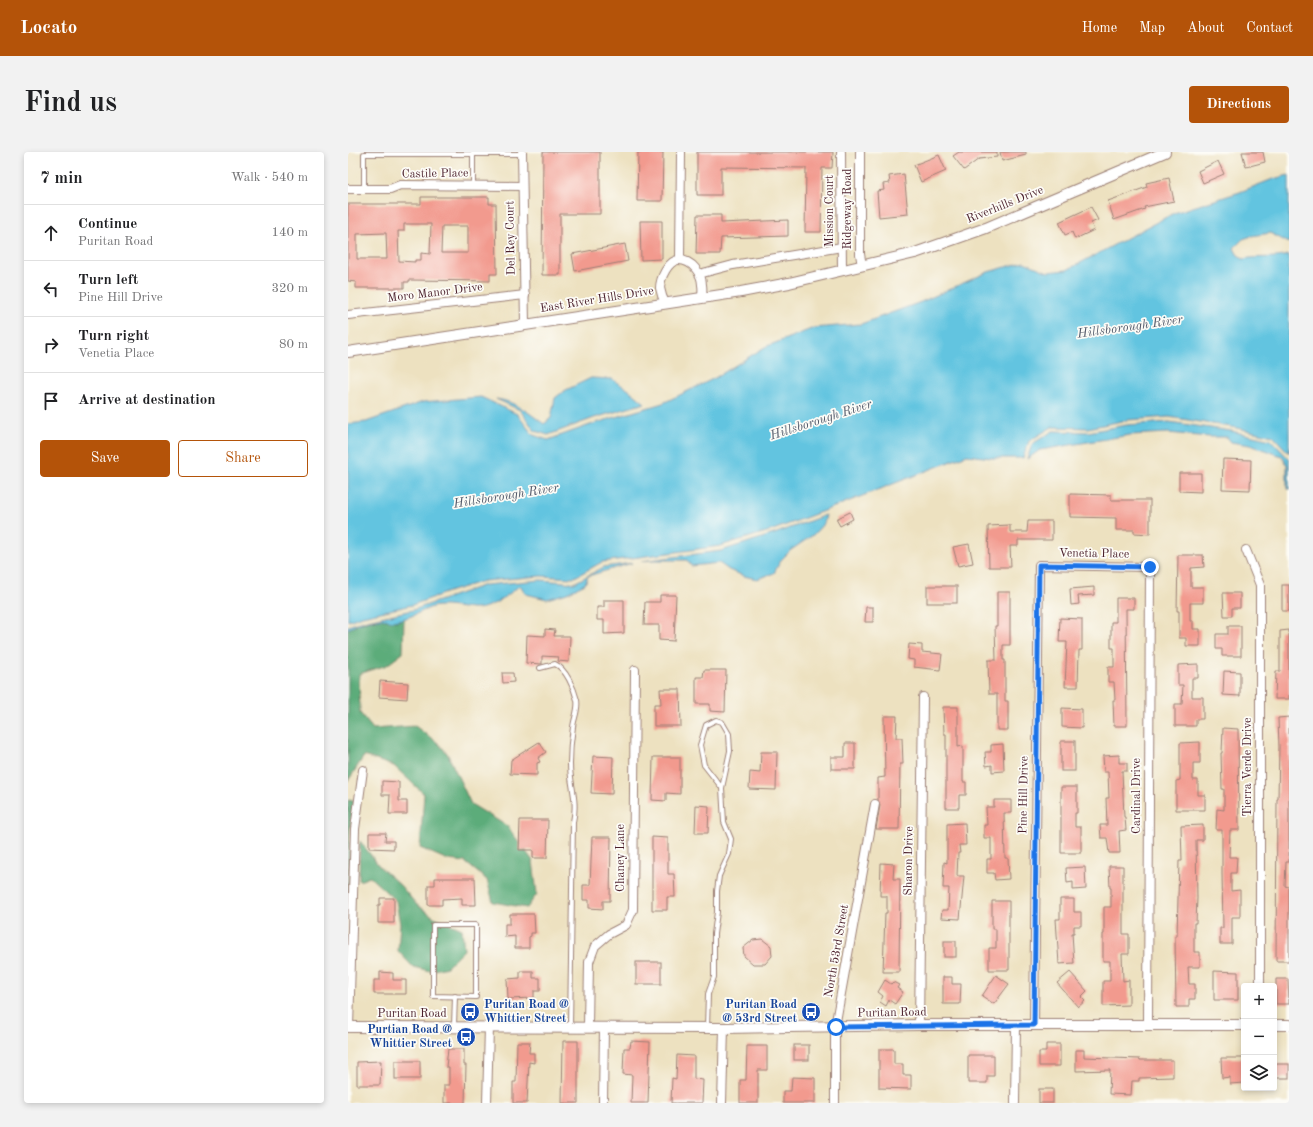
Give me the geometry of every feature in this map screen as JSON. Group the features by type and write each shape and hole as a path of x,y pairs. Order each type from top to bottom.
{"street":[{"path":"680,260 681,152"},
{"name":"Mission Court","path":"841,152 842,247 846,270"},
{"name":"Ridgeway Road","path":"860,152 860,254 862,266"},
{"name":"Riverhills Drive","path":"846,270 915,254 981,230 1165,152"},
{"name":"Del Rey Court","path":"522,153 526,324"},
{"name":"Castile Place","path":"348,189 390,189 400,185 522,186"},
{"path":"699,274 733,265 842,247"},
{"path":"665,303 660,289 661,279 665,269 676,260 692,264 699,274 702,284 702,298"},
{"name":"East River Hills Drive","path":"348,352 702,298 789,283 846,270"},
{"name":"Moro Manor Drive","path":"348,315 525,295"},
{"name":"Tierra Verde Drive","path":"1246,550 1260,585 1260,983"},
{"name":"Venetia Place","path":"1039,565 1150,567"},
{"name":"Pine Hill Drive","path":"1034,1025 1039,565"},
{"name":"Cardinal Drive","path":"1148,1025 1150,567"},
{"name":"Chaney Lane","path":"588,1027 589,962 595,946 609,934 626,925 633,910 635,670"},
{"name":"Sharon Drive","path":"919,1025 923,697"},
{"path":"349,1027 355,829 363,770"},
{"name":"North 53rd Street","path":"835,1103 836,1027 875,804"},
{"name":"Puritan Road","path":"349,1027 724,1028 919,1025 1241,1026"},
{"path":"1015,1103 1016,1025"},
{"path":"1277,1025 1289,1025"},
{"path":"487,1103 489,1027"},
{"path":"603,1103 604,1028"},
{"path":"722,1103 724,1028"}],"lane":[{"path":"364,189 364,154 522,153"},
{"path":"473,154 473,186"},
{"path":"540,668 555,664 560,666 568,678 577,699 570,764 576,810 573,822 570,1027"},
{"path":"707,1028 708,994 714,977 714,934 717,912 717,891 719,876 729,854 731,839 724,822 722,788 730,751 729,734 722,722 716,720 706,725 700,745 704,765 722,788"},
{"path":"433,924 476,925 476,997 455,996 433,996 433,924"},
{"path":"454,1027 455,996"}],"green space":[{"path":"380,619 396,621 404,619 403,653 387,665 359,674 360,713 373,729 415,726 438,743 447,753 471,804 507,826 533,861 537,894 527,908 493,902 487,880 465,862 448,860 420,848 424,794 394,766 364,756 348,781 348,629 362,623"},
{"path":"348,800 354,801 350,828 348,902"},
{"path":"360,841 380,867 400,885 417,905 434,917 462,929 464,950 447,967 430,971 413,967 398,951 400,924 396,901 370,877 359,881"}],"water":[{"name":"Hillsborough River","path":"1289,175 1289,243 1270,233 1243,239 1234,248 1237,254 1243,259 1289,255 1289,453 1273,436 1232,427 1169,417 1127,420 1088,428 1052,427 1029,441 1023,458 992,458 967,455 773,530 720,546 602,562 573,578 541,576 484,581 412,605 362,616 348,621 348,424 366,422 423,402 481,397 517,414 533,435 548,440 596,423 663,403 715,378 765,347 814,328 861,324 921,302 988,272 1024,262 1048,272 1067,270 1174,213 1240,192 1273,179"},
{"path":"591,378 612,379 645,403 594,418 548,435 535,431 520,410 496,399 516,405 544,424 551,418 555,398 564,391"},
{"path":"1169,422 1231,431 1271,440 1289,459 1289,489 1287,489 1287,465 1282,456 1250,445 1231,442 1227,437 1168,433 1130,435 1040,450 1027,459 1032,444 1053,431 1088,432 1127,425"},
{"path":"826,515 824,523 813,535 791,550 781,560 774,573 757,579 729,570 719,563 691,566 687,560 641,561 721,551"},
{"path":"632,563 588,576 585,584 567,593 547,599 526,594 520,585 498,602 479,609 437,606 402,619 394,621 380,619 372,620 348,629 348,626 363,621 413,610 485,585 541,580 574,583 604,567"}],"building":[{"path":"543,152 600,152 600,214 560,214 560,275 542,275"},
{"path":"638,152 663,152 662,201 637,201"},
{"path":"697,152 833,152 832,168 822,168 821,232 805,232 806,168 721,167 721,195 697,195"},
{"path":"959,152 997,152 997,157 979,159 964,170 953,156"},
{"path":"1000,152 1026,152 1026,155 1002,161"},
{"path":"1242,152 1263,152 1265,162 1246,167"},
{"path":"939,155 946,171 921,182 914,165"},
{"path":"1218,161 1224,174 1203,183 1198,171"},
{"path":"904,174 908,214 879,217 877,191 884,190 883,184 890,183 889,176"},
{"path":"1169,178 1174,201 1144,207 1145,209 1114,220 1108,201 1147,187 1146,183"},
{"path":"421,197 489,197 489,204 496,204 497,274 490,274 490,281 409,280 409,282 404,282 404,288 356,288 356,282 348,281 348,204 421,204","holes":["404,224 431,224 430,254 421,253 421,260 415,260 415,262 399,261 398,231 404,231","442,226 468,226 468,253 441,253","386,233 387,259 357,259 357,234"]},
{"path":"1091,207 1098,220 1091,223 1094,230 1075,239 1072,232 1065,235 1059,222"},
{"path":"697,215 721,215 721,223 788,220 788,236 721,238 720,254 696,254"},
{"path":"640,221 662,221 662,259 641,260"},
{"path":"625,244 628,261 575,271 572,254"},
{"path":"1223,459 1251,460 1250,490 1222,489"},
{"path":"1179,473 1201,473 1201,492 1179,491"},
{"path":"1070,494 1111,495 1111,500 1150,500 1150,534 1134,533 1134,530 1116,530 1116,518 1070,517"},
{"path":"850,512 853,519 840,526 836,519"},
{"path":"1028,521 1052,521 1052,540 1018,540 1018,546 1010,546 1011,567 989,567 988,526 1010,525 1010,532 1027,532"},
{"path":"969,544 973,563 958,566 953,547"},
{"path":"1178,555 1203,555 1204,567 1191,568 1191,587 1203,587 1203,603 1190,603 1190,621 1193,621 1193,629 1200,629 1200,646 1186,646 1186,638 1179,638 1179,611 1177,611"},
{"path":"1282,585 1289,585 1289,611 1282,611"},
{"path":"927,586 957,586 957,603 927,603"},
{"path":"1094,587 1094,595 1078,596 1079,604 1071,605 1070,589"},
{"path":"997,592 1010,592 1010,645 1003,645 1003,660 1005,660 1005,701 1008,701 1008,730 997,730 997,694 989,694 988,660 996,660 995,626 997,626"},
{"path":"1223,593 1240,593 1240,608 1232,608 1232,616 1224,616"},
{"path":"660,595 676,595 674,641 659,640 659,625 644,625 645,602 660,602"},
{"path":"1116,598 1134,598 1134,609 1126,609 1127,726 1114,726 1114,682 1108,682 1108,667 1114,667 1114,648 1111,648 1111,622 1116,622"},
{"path":"604,600 624,600 624,633 604,634 604,620 597,620 597,607 604,607"},
{"path":"866,607 873,607 873,622 865,622"},
{"path":"1060,618 1082,619 1082,650 1079,650 1078,687 1065,687 1067,642 1059,642"},
{"path":"1228,626 1241,626 1241,656 1222,656 1222,649 1216,649 1216,634 1228,634"},
{"path":"545,629 555,630 554,636 570,636 569,662 558,661 559,657 542,656 542,664 526,663 527,635 545,636"},
{"path":"1289,630 1289,699 1275,699 1276,671 1280,671 1280,631"},
{"path":"909,644 922,645 922,652 942,654 940,670 914,667 914,660 908,659"},
{"path":"1198,664 1198,678 1192,678 1192,697 1203,697 1203,719 1196,719 1196,726 1175,726 1175,704 1182,704 1183,685 1178,685 1178,665"},
{"path":"704,670 726,670 725,712 710,711 710,704 696,704 696,677 703,677"},
{"path":"1224,671 1240,672 1240,696 1223,695"},
{"path":"502,673 513,673 514,682 503,683"},
{"path":"380,681 408,683 407,699 379,697"},
{"path":"660,689 680,689 681,726 654,726 654,704 661,704"},
{"path":"943,707 958,707 958,747 963,746 963,782 966,782 966,795 959,795 959,808 946,808 946,734 944,734"},
{"path":"1062,708 1082,709 1082,728 1062,727"},
{"path":"884,716 897,716 896,738 902,738 903,764 900,764 899,829 876,829 880,805 878,800 878,778 885,777"},
{"path":"1289,717 1289,862 1286,862 1285,886 1289,887 1289,961 1276,961 1277,799 1279,747 1278,718"},
{"path":"1223,728 1238,729 1239,830 1230,830 1229,857 1237,857 1236,873 1231,873 1231,891 1240,890 1240,917 1232,917 1232,944 1220,944 1220,928 1223,928 1222,830 1216,830 1217,809 1224,810 1221,753"},
{"path":"1061,741 1075,741 1075,771 1061,771"},
{"path":"539,742 546,752 538,758 540,762 537,763 537,775 510,774 511,760"},
{"path":"1200,742 1200,763 1193,763 1193,780 1198,780 1198,795 1205,795 1205,810 1176,810 1176,781 1180,780 1180,743"},
{"path":"845,743 855,743 855,769 831,769 831,757 845,757"},
{"path":"1003,744 1004,771 992,772 992,765 986,766 985,752 991,752 991,745"},
{"path":"761,752 777,752 776,790 749,789 750,772 760,773"},
{"path":"1119,755 1119,763 1127,763 1127,771 1122,771 1126,830 1119,831 1120,853 1109,853 1107,838 1101,838 1100,825 1107,825 1106,798 1109,798 1108,772 1104,772 1103,756"},
{"path":"593,756 613,757 612,794 591,793"},
{"path":"653,757 680,757 680,794 666,793 666,801 652,800"},
{"path":"382,781 399,782 399,801 407,801 407,814 389,814 390,795 382,795"},
{"path":"1061,787 1077,787 1077,813 1075,813 1075,827 1081,827 1081,853 1061,853"},
{"path":"994,800 1011,800 1011,813 1004,813 1005,858 1008,858 1009,879 995,880 994,873 987,873 987,859 991,859 991,838 984,838 984,825 987,825 986,807 994,807"},
{"path":"696,805 709,806 708,833 695,833"},
{"path":"520,820 548,820 547,858 533,858 533,850 519,850"},
{"path":"965,823 966,845 959,845 960,853 958,853 957,876 964,876 960,919 941,918 942,910 948,910 949,888 943,888 944,862 947,863 947,824"},
{"path":"1203,825 1203,840 1196,840 1197,898 1196,923 1194,923 1194,952 1200,952 1200,967 1188,967 1189,984 1195,984 1195,999 1189,999 1189,1007 1176,1007 1175,936 1177,936 1179,861 1182,861 1181,826"},
{"path":"369,833 386,833 385,841 394,841 394,849 369,848"},
{"path":"592,837 611,837 610,901 603,901 603,909 589,908 589,900 583,900 583,885 590,885"},
{"path":"652,837 668,838 668,874 674,874 675,897 667,897 667,910 652,910"},
{"path":"881,863 894,864 893,879 900,879 899,972 883,972 887,896 880,896"},
{"path":"1109,866 1123,866 1123,934 1129,934 1129,954 1122,954 1123,981 1129,980 1129,1005 1103,1006 1103,981 1110,981 1110,961 1103,961 1104,907 1111,907"},
{"path":"1085,867 1086,889 1073,890 1073,882 1067,883 1066,868"},
{"path":"435,878 475,878 476,905 462,905 462,898 442,899 442,905 428,905 428,885 435,885"},
{"path":"380,898 394,898 394,923 378,923 378,905 380,905"},
{"path":"1060,899 1074,899 1074,912 1081,912 1081,926 1074,926 1074,933 1072,933 1074,963 1059,964 1056,919 1060,919"},
{"path":"992,901 1009,901 1009,970 989,970 989,948 996,948 996,929 992,929"},
{"path":"510,914 534,914 535,933 531,933 531,936 529,937 529,948 515,948 515,936 505,937 505,924 510,924"},
{"path":"762,939 771,946 772,956 765,964 753,964 744,956 743,948 753,940"},
{"path":"944,941 956,941 956,957 944,957"},
{"path":"636,962 661,962 661,984 636,984"},
{"path":"520,971 533,971 533,978 540,978 540,991 534,991 534,998 508,999 507,979 520,978"},
{"path":"1214,971 1238,972 1238,1000 1214,1000"},
{"path":"380,972 393,973 393,980 406,980 406,994 374,994 374,980 380,980"},
{"path":"1070,972 1087,991 1081,997 1085,1001 1078,1007 1057,983"},
{"path":"996,975 1009,984 994,1004 982,996"},
{"path":"943,977 952,977 952,984 961,984 960,1004 943,1004"},
{"path":"1276,979 1288,979 1289,1004 1277,1004"},
{"path":"885,980 891,984 893,982 899,985 897,988 903,992 895,1004 889,1000 886,1006 880,1002 883,996 878,992"},
{"path":"563,1041 578,1041 578,1103 562,1103"},
{"path":"631,1041 650,1042 648,1103 631,1103 632,1075 623,1074 624,1048 630,1048"},
{"path":"517,1042 530,1042 529,1053 534,1053 534,1063 529,1062 527,1103 513,1103 513,1082 516,1082"},
{"path":"1046,1044 1060,1044 1060,1066 1039,1066 1039,1052 1046,1052"},
{"path":"794,1045 809,1045 809,1060 794,1060"},
{"path":"747,1046 767,1046 767,1070 758,1070 758,1103 740,1103 740,1080 746,1080"},
{"path":"448,1049 464,1049 464,1065 466,1065 465,1103 444,1103 444,1085 449,1085 449,1067 446,1067"},
{"path":"879,1049 894,1049 894,1064 903,1064 903,1075 911,1075 911,1089 879,1088"},
{"path":"1076,1050 1084,1050 1084,1057 1173,1060 1173,1077 1139,1078 1139,1081 1132,1081 1131,1095 1109,1094 1110,1070 1076,1071"},
{"path":"677,1055 694,1056 694,1079 703,1080 702,1103 671,1103 672,1078 676,1079"},
{"path":"968,1055 994,1055 994,1076 987,1076 987,1083 968,1083"},
{"path":"1221,1058 1241,1058 1241,1083 1230,1084 1230,1077 1222,1078"},
{"path":"381,1061 380,1085 357,1085 357,1062"},
{"path":"395,1061 420,1061 420,1079 395,1079"},
{"path":"1277,1064 1289,1064 1289,1078 1277,1078"},
{"path":"792,1077 815,1078 815,1103 783,1103 783,1091 791,1091"},
{"path":"1039,1089 1053,1089 1053,1103 1039,1103"}],"place":[{"name":"Puritan Road @ Whittier Street","path":"470,1012"},
{"name":"Puritan Road @ 53rd Street","path":"811,1012"},
{"name":"Purtian Road @ Whittier Street","path":"466,1037"}],"route":[{"path":"836,1027 1034,1025 1039,565 1150,567"}]}
